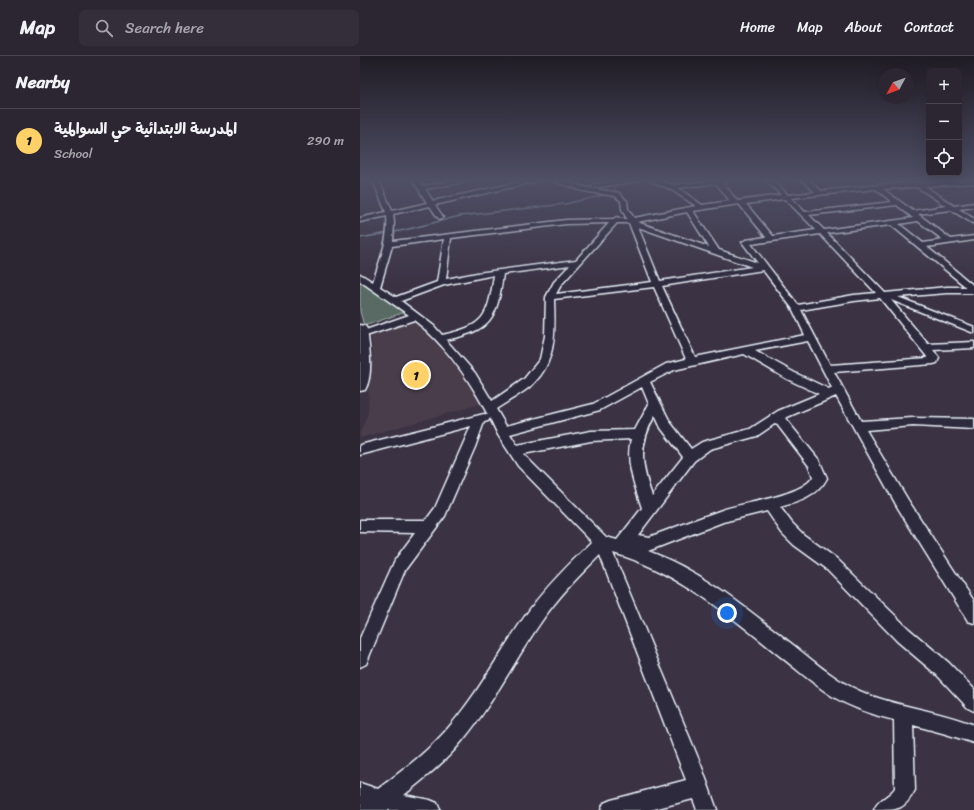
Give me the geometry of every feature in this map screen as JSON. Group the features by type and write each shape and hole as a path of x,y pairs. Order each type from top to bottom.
{"main road":[{"path":"360,386 363,363 361,340"}],"street":[{"path":"360,220 381,215"},
{"path":"376,287 388,244 390,215"},
{"path":"360,450 479,420 492,412 528,382 537,372 545,359 550,336 550,297 556,284 615,222 618,215"},
{"path":"630,215 657,284 692,361"},
{"path":"388,244 566,222 633,222 662,215"},
{"path":"692,215 716,252"},
{"path":"750,215 771,238"},
{"path":"805,215 884,295 934,358 933,361 827,369"},
{"path":"914,215 950,242"},
{"path":"964,215 974,222"},
{"path":"920,219 746,242 762,267 796,308 827,369 834,392 858,426 903,504 974,615"},
{"path":"633,222 762,267"},
{"path":"892,222 974,290"},
{"path":"442,283 448,236"},
{"path":"921,246 974,238"},
{"path":"395,300 442,283 499,272 578,262"},
{"path":"550,297 657,284 762,267"},
{"path":"440,338 464,334 475,330 484,322 489,316 493,306 499,272"},
{"path":"360,277 395,300 431,328 471,376 514,451 533,473 596,535 602,543 707,810"},
{"path":"796,308 836,300 884,295 947,290 974,290"},
{"path":"884,295 974,330"},
{"path":"361,340 416,316"},
{"path":"502,432 596,407 610,401 644,380 670,367 692,361 811,337"},
{"path":"925,347 974,344"},
{"path":"745,350 791,376 834,392"},
{"path":"644,380 665,425 690,457"},
{"path":"624,542 690,457 706,445 753,433 778,417 834,392"},
{"path":"649,509 635,452 640,434 655,404"},
{"path":"375,805 443,748 455,735 472,714 537,613 568,577 602,543 637,542 649,544 723,516 798,495 818,483 820,478 815,464 778,417"},
{"path":"360,658 400,565 430,527 444,504 479,420"},
{"path":"858,426 913,422 974,424"},
{"path":"514,451 590,436 640,434"},
{"path":"770,504 787,528 799,540 832,564 903,635 943,669 974,702"},
{"path":"360,526 430,527"},
{"path":"624,542 700,586 736,611 819,677 840,691 864,702 903,714 943,723 974,734"},
{"path":"884,810 899,800 904,790 903,714"},
{"path":"611,810 699,787"},
{"path":"360,793 375,805 430,810"}],"shaded area":[{"path":"408,319 427,328 429,334 457,367 481,404 360,438 360,433 368,413 369,382 373,355 371,334"}],"green space":[{"path":"360,281 408,311 364,326 360,311"}],"waterway":[{"path":"360,238 405,230 467,215"}],"place":[{"name":"المدرسة الابتدائية حي السوالمية","path":"416,375"}]}
